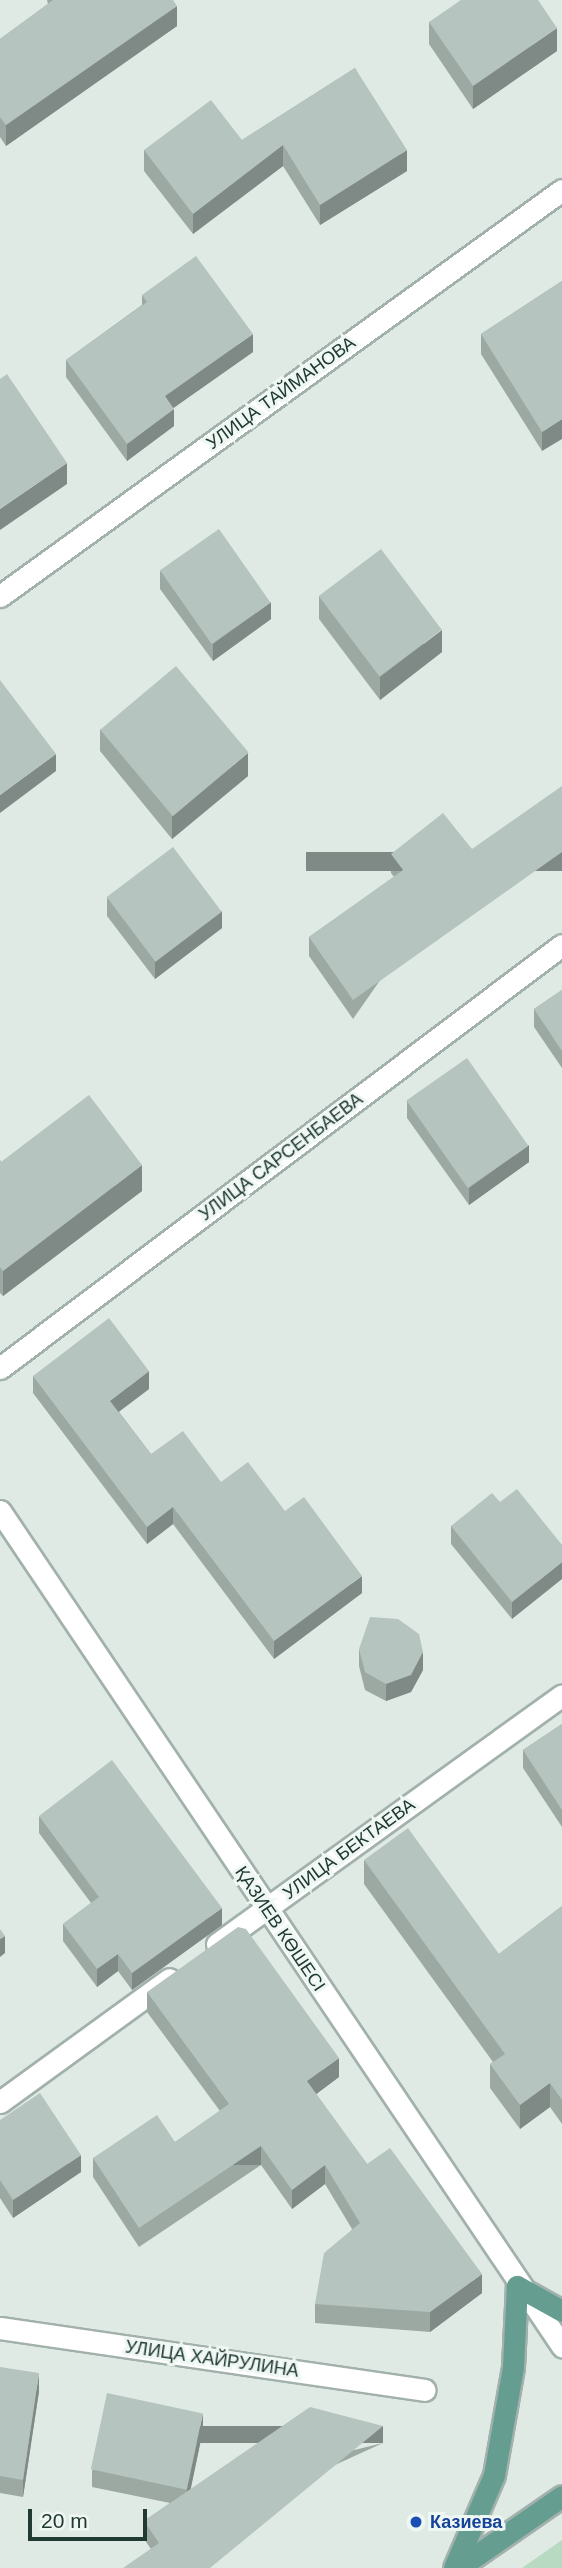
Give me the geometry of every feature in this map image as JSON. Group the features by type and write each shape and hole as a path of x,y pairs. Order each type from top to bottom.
{"main road":[{"path":"456,2568 494,2475 513,2367 517,2286 562,2311"},
{"path":"456,2568 562,2496"}],"street":[{"name":"УЛИЦА ТАЙМАНОВА","path":"0,596 562,190"},
{"name":"УЛИЦА САРСЕНБАЕВА","path":"0,1368 562,945"},
{"name":"ҚАЗИЕВ КӨШЕСІ","path":"0,1511 517,2286 562,2346"},
{"name":"УЛИЦА БЕКТАЕВА","path":"0,2102 562,1695"},
{"name":"УЛИЦА ХАЙРУЛИНА","path":"0,2328 424,2390"}],"green space":[{"path":"562,2540 562,2568 522,2568"}],"building":[{"path":"53,0 173,0 177,6 6,125 0,117 0,39"},
{"path":"461,0 538,0 557,28 473,86 429,22"},
{"path":"355,68 407,150 320,205 283,145 193,214 144,150 211,100 242,140"},
{"path":"196,256 253,334 165,396 174,409 127,444 66,360 147,302 142,295"},
{"path":"562,281 562,419 542,432 481,334"},
{"path":"7,374 67,463 0,509 0,379"},
{"path":"219,529 271,603 212,644 160,570"},
{"path":"381,549 442,630 379,677 319,596"},
{"path":"176,666 249,753 173,816 100,730"},
{"path":"0,680 56,754 0,795"},
{"path":"562,786 562,852 353,1000 309,937 403,870 391,854 443,813 472,849"},
{"path":"173,847 222,912 155,962 107,897"},
{"path":"562,990 562,1051 534,1009"},
{"path":"467,1058 528,1146 468,1188 406,1100"},
{"path":"89,1095 142,1165 3,1271 0,1267 0,1160 1,1162"},
{"path":"109,1318 149,1371 110,1401 151,1454 183,1431 221,1482 248,1462 285,1511 304,1497 362,1576 274,1641 173,1507 147,1527 33,1376"},
{"path":"517,1489 562,1545 562,1562 512,1602 451,1526 492,1493 500,1502"},
{"path":"370,1617 398,1619 419,1634 423,1652 411,1675 386,1684 365,1672 359,1649"},
{"path":"562,1724 562,1810 523,1750"},
{"path":"112,1760 222,1908 132,1973 118,1954 97,1969 63,1924 99,1897 39,1816"},
{"path":"408,1828 499,1954 562,1906 562,2100 550,2083 520,2105 490,2064 505,2054 364,1860"},
{"path":"238,1927 246,1929 339,2058 307,2081 367,2164 390,2148 482,2274 430,2312 315,2304 324,2253 360,2223 325,2165 292,2190 261,2146 139,2228 93,2158 157,2115 175,2142 229,2104 147,1992"},
{"path":"40,2093 81,2155 13,2200 0,2180 0,2120"},
{"path":"0,2367 39,2373 23,2480 0,2476"},
{"path":"107,2393 203,2413 187,2490 91,2469"},
{"path":"310,2407 383,2426 210,2568 123,2568 159,2543 144,2521"}],"place":[{"name":"Казиева","path":"416,2522"}]}
